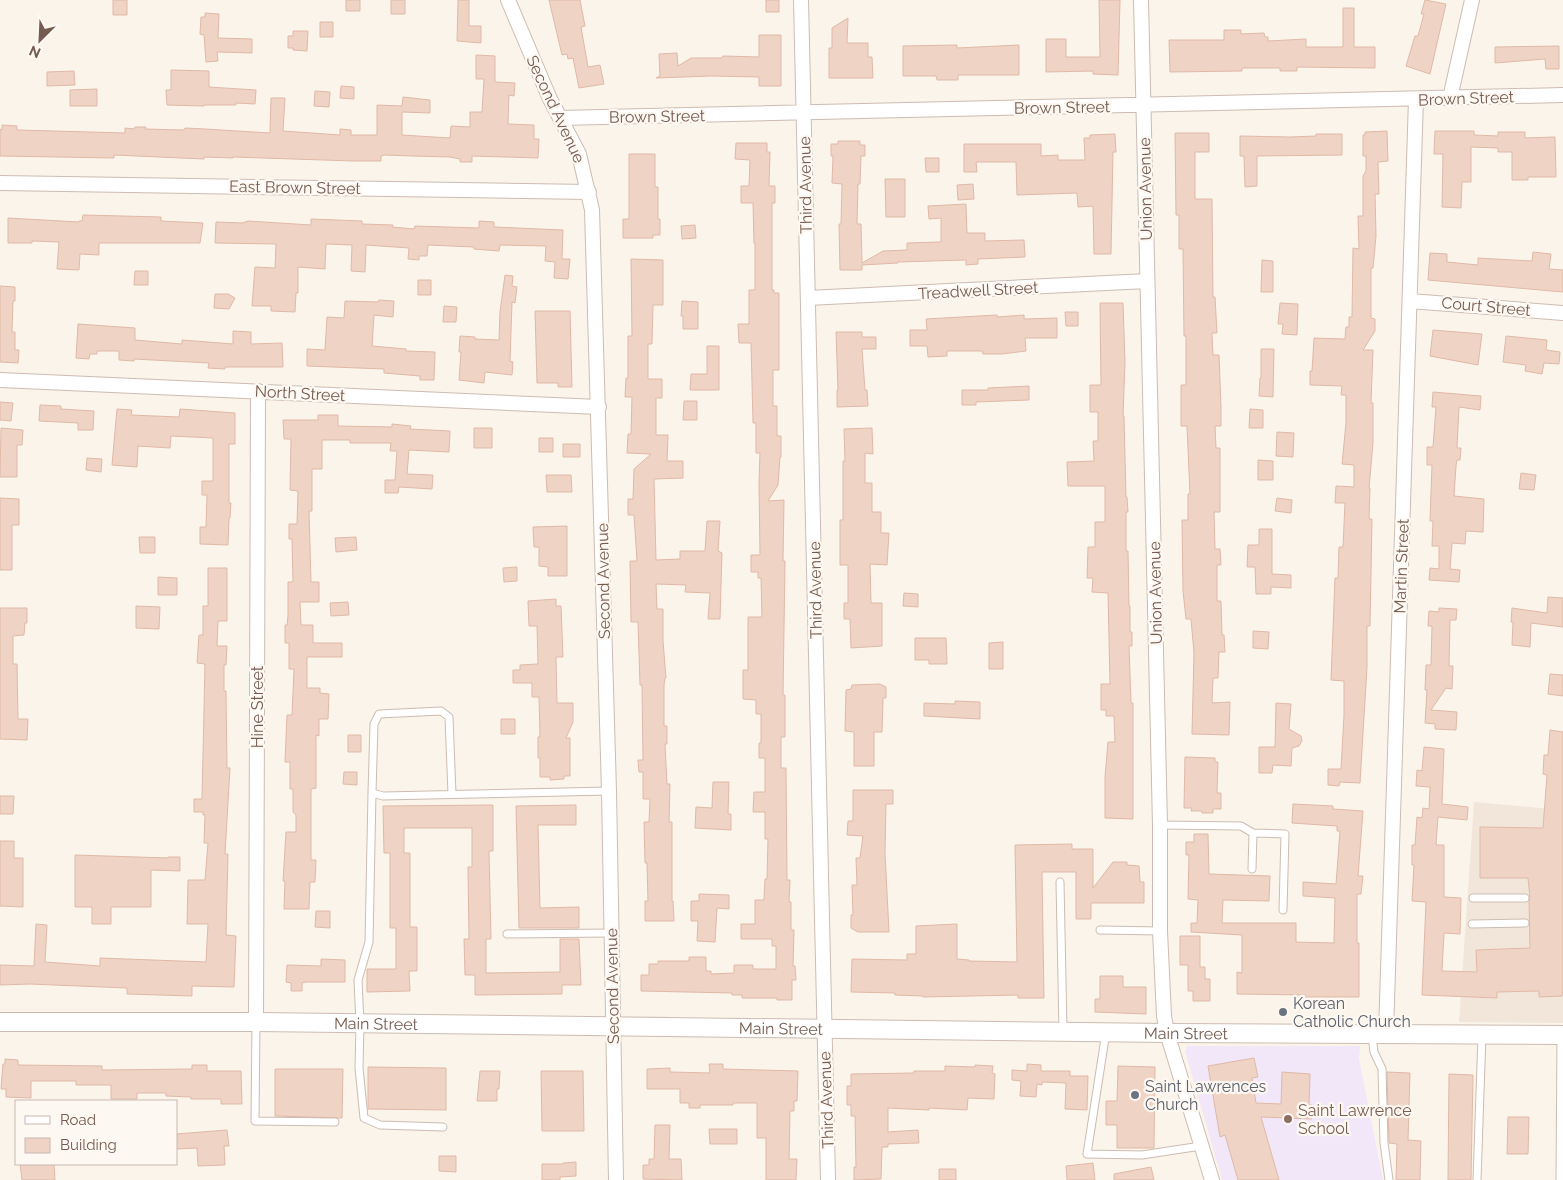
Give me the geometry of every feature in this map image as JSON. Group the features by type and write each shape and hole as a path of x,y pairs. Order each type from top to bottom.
{"street":[{"name":"Second Avenue","path":"508,0 550,99 579,154 592,210 609,791 616,1180"},
{"name":"Third Avenue","path":"801,0 828,1180"},
{"name":"Union Avenue","path":"1141,0 1160,825 1160,931 1164,1016 1167,1033 1212,1180"},
{"path":"1450,98 1472,0"},
{"name":"Brown Street","path":"560,118 1563,95"},
{"name":"Martin Street","path":"1379,1033 1410,301 1416,99"},
{"name":"East Brown Street","path":"0,183 589,192"},
{"name":"Treadwell Street","path":"808,298 1147,281"},
{"name":"Court Street","path":"1410,301 1563,313"},
{"name":"North Street","path":"0,380 599,407"},
{"name":"Hine Street","path":"256,1022 258,391"},
{"name":"Main Street","path":"0,1022 256,1022 1167,1033 1562,1035"}],"lane":[{"path":"443,1127 380,1125 364,1118 359,1068 358,980 369,942 374,724 379,714 440,711 449,717 452,794"},
{"path":"372,793 382,796 609,791"},
{"path":"1160,825 1241,826 1253,832 1285,834 1283,910"},
{"path":"1252,870 1253,832"},
{"path":"1060,882 1063,1031"},
{"path":"1473,898 1525,898"},
{"path":"1472,924 1525,923"},
{"path":"1100,930 1160,931"},
{"path":"507,934 611,933"},
{"path":"256,1022 255,1121 335,1122"},
{"path":"1106,1032 1087,1154 1142,1155 1201,1146"},
{"path":"1379,1033 1374,1052 1382,1069 1384,1143 1389,1180"},
{"path":"1477,1180 1482,1034"},
{"path":"1560,1180 1562,1035"}],"shaded area":[{"path":"1474,802 1563,810 1563,1023 1459,1022"},
{"name":"Saint Lawrence School","path":"1187,1046 1360,1046 1359,1059 1383,1180 1222,1180 1185,1051"}],"building":[{"path":"113,0 127,0 127,15 113,15"},
{"path":"346,0 360,0 360,11 346,11"},
{"path":"391,0 405,0 405,14 391,14"},
{"path":"458,0 469,0 469,26 481,26 481,43 457,41"},
{"path":"549,0 580,0 585,26 581,27 588,67 600,65 604,84 579,88 573,58 568,59 567,54 562,55"},
{"path":"766,0 779,0 779,12 766,12"},
{"path":"1099,0 1120,0 1118,75 1093,74 1093,71 1046,72 1046,39 1066,39 1066,57 1100,57"},
{"path":"1425,0 1446,4 1430,74 1406,66 1415,36 1418,36 1424,14 1421,14"},
{"path":"1343,8 1354,8 1354,47 1375,47 1375,68 1297,67 1297,71 1280,71 1280,68 1242,68 1242,71 1170,72 1169,40 1224,40 1224,30 1241,30 1241,34 1264,33 1265,37 1268,37 1268,41 1306,39 1306,47 1343,47"},
{"path":"205,13 219,14 218,38 252,39 252,53 217,52 218,61 206,62 204,35 200,34 201,17 205,17"},
{"path":"848,18 847,43 868,43 868,57 872,57 873,78 829,78 829,48 832,48 832,28"},
{"path":"320,22 333,22 333,37 320,37"},
{"path":"293,31 308,31 307,51 288,48 288,36 293,36"},
{"path":"759,35 781,35 781,86 759,86 759,77 656,78 660,76 659,54 677,53 678,66 691,58 722,58 723,56 759,57"},
{"path":"957,45 957,48 1019,45 1019,75 958,75 958,80 937,80 936,76 903,76 903,46"},
{"path":"1559,46 1559,69 1546,69 1545,59 1495,63 1495,47"},
{"path":"476,55 495,56 495,82 515,83 514,96 509,95 508,124 534,125 534,139 539,139 538,158 472,156 472,162 460,162 460,159 450,157 384,155 381,156 381,161 233,157 204,157 204,159 114,155 114,158 0,156 0,129 2,130 2,125 17,126 17,130 125,133 125,128 146,127 145,129 184,130 185,128 270,133 271,98 285,98 283,131 340,135 340,129 351,130 351,135 377,135 377,105 402,106 403,97 430,100 430,113 402,112 402,135 450,138 451,126 470,127 470,112 482,112 484,79 476,79"},
{"path":"171,70 209,71 209,87 256,90 255,104 167,105 166,90 171,90"},
{"path":"74,71 75,85 47,86 47,72"},
{"path":"341,86 354,87 354,99 340,98"},
{"path":"97,89 97,106 70,106 70,90"},
{"path":"315,91 330,92 329,107 314,106"},
{"path":"1387,131 1388,161 1378,162 1379,194 1375,194 1376,236 1373,268 1371,268 1371,318 1375,319 1375,331 1363,350 1373,350 1371,403 1373,403 1373,443 1369,488 1369,519 1372,519 1370,626 1367,626 1367,667 1360,783 1340,782 1339,786 1328,785 1328,769 1341,769 1344,715 1344,681 1331,680 1335,578 1338,578 1339,547 1343,547 1345,503 1335,503 1336,486 1354,487 1354,465 1342,464 1346,423 1346,395 1341,395 1342,386 1310,385 1310,371 1312,371 1314,338 1345,339 1346,327 1349,327 1349,317 1352,317 1353,248 1359,249 1358,216 1363,216 1363,176 1366,171 1366,156 1363,156 1363,135 1365,135 1365,132"},
{"path":"1435,131 1474,131 1474,135 1498,136 1498,132 1525,132 1525,138 1555,137 1556,177 1528,177 1528,180 1512,180 1512,152 1498,152 1498,148 1471,147 1471,182 1462,182 1461,208 1442,207 1443,154 1434,154"},
{"path":"1175,133 1209,133 1209,152 1195,152 1195,199 1212,199 1213,297 1215,297 1217,333 1212,333 1213,355 1219,355 1221,407 1221,426 1215,426 1216,448 1220,448 1220,512 1214,512 1215,549 1220,549 1221,565 1217,565 1217,601 1221,601 1222,635 1224,635 1225,652 1219,652 1218,678 1213,678 1212,703 1230,702 1229,735 1192,734 1194,653 1191,619 1186,619 1183,591 1182,520 1188,520 1188,494 1190,494 1187,426 1181,426 1181,385 1186,385 1186,336 1184,336 1183,249 1179,249 1179,215 1176,215"},
{"path":"1115,134 1116,152 1113,152 1111,254 1094,254 1093,206 1078,207 1077,193 1017,195 1016,162 976,162 977,172 964,172 964,144 1041,144 1041,156 1058,155 1058,160 1085,160 1084,138 1090,138 1090,135"},
{"path":"1316,134 1342,134 1342,155 1257,156 1257,186 1245,187 1244,156 1240,156 1240,136 1290,137 1316,136"},
{"path":"838,141 860,141 860,145 865,145 865,156 861,156 860,184 858,184 857,224 861,224 862,263 883,251 907,250 907,243 941,242 941,218 929,219 928,206 966,204 967,233 985,233 985,241 1024,240 1025,257 978,259 978,264 966,265 966,260 898,262 862,265 862,270 840,270 839,224 841,224 842,184 832,183 833,156 831,156 831,144 838,144"},
{"path":"736,143 767,143 767,152 770,152 769,186 775,186 775,203 772,203 772,290 774,290 774,293 779,293 779,370 773,370 773,406 777,406 777,436 781,436 781,457 778,485 768,501 784,500 783,695 785,695 785,737 781,737 781,768 786,768 787,880 790,880 791,930 794,930 793,966 795,966 796,980 792,980 792,1000 742,998 742,995 732,995 732,993 641,991 641,975 649,975 649,964 658,964 658,961 689,961 689,957 706,957 706,971 711,971 711,974 734,973 734,965 753,965 753,969 776,969 776,946 772,946 772,939 741,939 741,924 755,924 755,900 764,900 765,879 767,879 768,839 765,839 765,812 753,812 754,792 765,792 765,758 759,758 761,714 756,714 756,700 743,699 743,670 748,670 748,617 762,617 761,578 758,578 758,572 751,572 751,555 760,555 760,453 756,453 756,423 753,423 751,343 739,343 738,324 749,324 749,290 755,290 753,203 741,203 741,186 749,186 750,160 735,159"},
{"path":"629,154 655,154 655,187 658,187 660,235 653,235 653,238 623,238 623,219 629,219"},
{"path":"925,158 939,158 939,172 926,172"},
{"path":"885,179 905,179 905,217 886,217"},
{"path":"973,184 974,199 958,200 957,185"},
{"path":"83,215 161,217 161,221 203,223 200,243 99,243 99,255 80,254 79,270 57,269 59,242 32,241 32,243 8,243 8,218 79,222 82,221"},
{"path":"311,219 362,221 362,224 393,225 392,227 414,229 415,226 479,228 479,221 494,222 494,227 563,230 562,259 570,259 568,279 554,278 555,262 545,261 546,246 500,245 499,251 474,249 474,247 428,245 427,256 419,256 419,260 408,259 409,248 366,245 365,272 351,271 352,245 326,244 325,269 298,267 298,293 296,293 295,312 271,311 271,306 252,306 255,267 275,268 276,244 215,243 216,222 242,223 248,221 311,225"},
{"path":"695,225 696,238 682,239 681,226"},
{"path":"1533,252 1551,254 1549,269 1563,270 1563,292 1428,280 1430,253 1447,254 1447,262 1478,265 1478,258 1532,261"},
{"path":"631,259 663,260 663,305 653,305 652,344 648,344 648,379 662,379 662,398 656,398 656,435 668,435 667,461 683,461 683,478 654,479 656,560 680,559 680,551 705,551 707,521 720,521 718,551 722,553 720,619 708,619 710,593 685,592 686,585 656,584 657,609 663,609 666,678 664,685 664,726 667,726 667,744 665,744 667,784 670,784 669,822 672,822 672,901 674,921 645,921 645,901 648,901 644,822 649,822 650,799 643,799 643,772 639,772 638,760 643,760 642,685 640,685 638,622 631,622 630,561 637,561 634,515 628,515 628,499 633,499 634,469 651,454 627,453 628,434 631,434 632,397 625,397 626,378 628,378 628,336 632,336"},
{"path":"1262,260 1273,261 1273,292 1261,292"},
{"path":"135,271 148,271 148,285 134,285"},
{"path":"505,275 513,276 512,286 517,287 515,303 512,302 510,361 513,362 512,375 485,372 484,383 459,380 460,336 499,340 500,312"},
{"path":"418,280 431,280 431,295 418,295"},
{"path":"0,286 15,287 12,332 15,332 15,350 19,350 18,363 0,362"},
{"path":"215,294 228,294 235,298 229,309 214,308"},
{"path":"379,300 394,301 393,317 374,315 372,346 406,349 406,351 435,352 434,380 420,380 420,376 384,373 384,369 307,366 307,349 325,350 327,317 344,318 345,301 378,302"},
{"path":"682,301 698,302 698,329 683,329 683,316 681,316"},
{"path":"1100,303 1123,303 1125,362 1123,416 1128,512 1126,512 1126,551 1128,551 1130,632 1132,632 1132,646 1129,646 1131,703 1133,703 1133,819 1105,818 1105,777 1108,742 1115,742 1114,716 1106,716 1106,710 1101,710 1101,684 1110,684 1108,593 1092,592 1093,578 1087,578 1088,547 1095,547 1095,522 1105,522 1105,486 1068,486 1067,462 1094,461 1093,441 1098,441 1098,412 1090,412 1090,385 1101,385"},
{"path":"1280,303 1298,304 1297,335 1282,334 1283,324 1278,324"},
{"path":"444,306 457,307 456,322 443,322"},
{"path":"535,311 570,311 572,387 558,387 558,383 537,383"},
{"path":"1065,312 1078,312 1078,326 1066,326"},
{"path":"997,315 997,317 1024,315 1024,319 1057,318 1057,338 1025,338 1026,351 1002,354 983,354 982,351 947,351 947,356 928,357 927,346 910,346 910,330 927,330 926,319"},
{"path":"78,324 135,328 135,340 182,344 182,340 233,344 233,331 251,332 251,344 282,343 283,367 225,367 225,369 208,368 209,363 119,360 119,351 97,351 97,354 90,354 89,359 76,358"},
{"path":"1433,330 1482,334 1478,365 1430,356"},
{"path":"836,332 862,332 862,337 876,337 876,349 862,349 868,406 837,407"},
{"path":"1506,336 1547,340 1546,350 1560,352 1559,364 1544,363 1542,374 1525,371 1526,365 1503,362"},
{"path":"707,346 719,346 719,390 690,390 691,374 707,374"},
{"path":"1261,349 1274,349 1273,397 1259,396"},
{"path":"1029,386 1029,400 976,402 976,405 962,405 962,390 988,390 988,388"},
{"path":"1433,392 1481,396 1480,410 1459,407 1457,448 1461,448 1460,460 1457,460 1456,466 1454,496 1484,499 1483,532 1466,531 1465,544 1452,543 1450,569 1460,570 1459,582 1429,580 1430,568 1439,569 1439,546 1432,546 1433,521 1430,521 1432,465 1427,465 1427,447 1433,447 1436,407 1432,407"},
{"path":"684,401 697,401 697,420 683,420"},
{"path":"0,402 13,403 11,421 0,420"},
{"path":"40,405 61,406 61,409 94,411 93,430 78,430 78,423 39,421"},
{"path":"117,409 132,410 131,415 179,417 180,409 235,413 235,444 229,444 229,503 231,503 228,545 200,544 200,527 206,527 207,495 202,495 202,481 213,481 213,438 171,436 170,448 138,446 137,467 112,465"},
{"path":"1250,409 1263,410 1263,428 1249,428"},
{"path":"318,415 338,415 338,426 392,427 392,424 411,426 410,429 450,431 449,452 409,450 407,474 433,475 432,489 399,487 398,493 385,493 385,480 395,480 397,451 390,451 391,443 350,443 350,440 322,440 322,469 312,469 312,511 309,511 311,582 319,582 319,602 300,602 301,625 313,625 313,643 342,643 342,657 307,657 307,688 320,688 320,693 329,694 328,719 319,719 319,736 316,735 316,788 311,789 311,860 316,860 315,882 310,882 309,909 284,909 285,881 283,881 286,832 296,832 296,815 293,812 293,789 290,789 290,762 285,762 287,715 292,715 294,669 289,669 289,643 285,643 285,625 287,625 288,616 288,582 293,582 292,539 289,539 289,524 297,524 298,491 290,490 291,439 284,439 283,420 318,420"},
{"path":"1,428 23,430 22,445 17,445 17,477 0,477"},
{"path":"474,428 492,428 492,448 474,448"},
{"path":"872,428 873,454 865,453 865,483 872,483 872,512 881,512 881,533 889,533 887,565 870,564 871,603 882,603 882,646 851,648 850,619 844,619 844,603 848,603 848,565 840,565 840,520 843,520 843,461 845,461 844,429"},
{"path":"1277,432 1294,433 1293,457 1276,456"},
{"path":"539,438 553,438 553,452 539,452"},
{"path":"563,444 580,444 580,457 563,457"},
{"path":"87,458 102,459 101,472 86,470"},
{"path":"1258,460 1273,461 1273,480 1258,480"},
{"path":"1521,473 1536,475 1534,490 1519,489"},
{"path":"546,475 571,475 572,492 547,492"},
{"path":"0,498 19,499 19,525 12,525 12,570 0,570"},
{"path":"1277,498 1292,500 1291,513 1275,511"},
{"path":"567,526 567,576 548,576 548,567 539,566 539,547 534,547 533,527"},
{"path":"1259,529 1272,529 1272,574 1291,575 1291,588 1271,587 1271,594 1256,594 1255,567 1247,567 1248,545 1259,545"},
{"path":"139,537 155,537 155,553 140,553"},
{"path":"356,537 357,550 336,552 335,538"},
{"path":"517,567 517,581 504,582 503,568"},
{"path":"208,568 227,568 227,621 218,621 217,646 227,646 226,665 224,665 224,691 226,691 227,768 230,768 225,854 228,854 226,935 236,936 234,987 192,986 192,996 127,994 127,988 30,984 0,985 0,965 34,966 36,924 47,925 45,962 100,966 100,958 206,962 208,924 187,924 188,880 205,880 208,843 204,843 205,815 203,815 203,812 194,812 194,799 202,799 205,664 197,663 199,635 203,635 203,606 208,606"},
{"path":"158,577 177,578 177,595 158,595"},
{"path":"904,593 918,594 918,607 903,606"},
{"path":"1548,597 1563,598 1563,627 1531,623 1530,647 1512,645 1512,608 1547,613"},
{"path":"556,599 556,606 561,606 563,657 556,657 557,703 573,703 573,722 566,738 570,738 570,776 564,776 564,779 550,780 550,777 540,777 540,758 538,758 538,737 540,737 539,697 532,697 532,683 513,683 513,670 520,670 520,665 538,664 537,626 529,626 528,601"},
{"path":"348,602 349,615 331,616 330,603"},
{"path":"136,606 160,607 159,629 136,628"},
{"path":"0,608 27,608 27,623 25,623 24,635 13,636 13,664 17,664 18,719 28,719 27,740 0,739"},
{"path":"1439,608 1457,609 1456,620 1450,620 1449,666 1453,666 1452,689 1446,688 1431,710 1457,712 1456,730 1435,729 1435,724 1425,723 1426,665 1431,665 1432,626 1428,626 1429,611 1439,612"},
{"path":"1253,631 1269,632 1268,649 1253,648"},
{"path":"915,638 946,638 947,664 929,664 929,660 915,660"},
{"path":"1003,642 1003,669 989,669 989,643"},
{"path":"1550,674 1563,675 1563,696 1548,694"},
{"path":"880,684 886,687 886,698 883,698 882,732 874,732 874,766 854,766 854,732 845,731 846,690 851,689 852,685"},
{"path":"955,701 980,702 980,719 924,716 924,703 955,704"},
{"path":"1276,703 1291,704 1289,729 1301,736 1302,741 1299,746 1292,748 1291,766 1273,765 1272,773 1259,773 1259,747 1275,747"},
{"path":"501,719 515,719 515,734 501,734"},
{"path":"1550,730 1563,732 1562,996 1539,997 1539,991 1497,992 1497,998 1422,995 1426,902 1412,901 1414,865 1412,865 1412,845 1415,845 1417,817 1422,818 1423,808 1429,809 1430,787 1416,786 1417,770 1422,771 1424,747 1444,749 1442,804 1468,807 1467,820 1438,817 1436,845 1444,845 1444,897 1461,898 1460,934 1444,933 1442,971 1477,972 1476,950 1530,948 1528,878 1480,878 1480,827 1543,828 1547,775 1543,774 1544,755 1548,755"},
{"path":"348,735 361,735 361,752 348,752"},
{"path":"1185,757 1215,758 1215,762 1218,762 1217,793 1221,793 1221,809 1213,809 1213,813 1202,813 1202,811 1191,811 1192,808 1184,808"},
{"path":"344,772 357,772 357,785 343,784"},
{"path":"713,782 729,782 728,814 731,814 731,830 695,828 696,807 712,808"},
{"path":"853,790 893,790 893,804 886,804 885,853 889,932 858,932 851,928 851,915 853,915 852,885 857,885 856,858 860,858 863,836 847,835 848,821 853,821"},
{"path":"0,796 14,796 13,814 0,814"},
{"path":"1293,804 1333,806 1333,809 1363,811 1358,876 1363,876 1361,894 1357,894 1359,997 1237,994 1237,972 1242,973 1242,935 1191,932 1191,923 1197,923 1198,900 1188,899 1189,855 1186,855 1186,842 1194,842 1194,834 1208,834 1209,874 1270,876 1269,901 1223,900 1222,923 1296,923 1296,942 1334,943 1335,898 1303,896 1303,882 1336,884 1340,831 1337,831 1337,826 1292,823"},
{"path":"493,805 493,851 489,851 491,939 486,939 486,973 560,972 560,939 579,939 581,985 562,985 562,994 475,995 475,975 465,975 464,939 469,939 468,867 472,867 472,828 404,828 404,853 410,853 410,927 417,927 417,971 409,971 410,991 367,992 367,969 396,969 396,928 390,928 390,853 384,853 383,806"},
{"path":"576,805 576,825 538,825 540,908 579,907 579,928 519,928 516,806"},
{"path":"0,841 14,841 14,858 23,858 23,907 0,906"},
{"path":"1072,844 1072,849 1093,849 1093,888 1113,862 1127,862 1127,865 1139,866 1140,882 1144,882 1144,903 1091,903 1091,919 1076,919 1076,872 1042,872 1044,998 1018,998 1018,995 923,997 895,995 895,993 851,992 852,959 907,960 907,954 916,954 916,926 957,924 957,959 1017,962 1015,845"},
{"path":"75,855 180,857 180,871 151,870 151,907 111,907 111,924 92,924 92,907 75,907"},
{"path":"699,894 729,895 729,909 717,908 715,942 697,941 698,921 691,921 691,901 699,901"},
{"path":"316,911 330,911 330,928 315,927"},
{"path":"1180,936 1200,936 1200,967 1205,967 1205,979 1210,979 1210,1001 1193,1001 1193,991 1188,991 1188,965 1180,965"},
{"path":"321,959 345,960 345,982 306,982 302,983 302,991 291,991 291,983 286,982 287,965 321,966"},
{"path":"1100,976 1123,976 1123,987 1146,987 1146,1014 1095,1012 1095,999 1100,999"},
{"path":"1254,1058 1258,1077 1252,1078 1256,1103 1281,1104 1282,1072 1310,1074 1309,1105 1312,1105 1312,1119 1261,1117 1279,1180 1238,1180 1225,1135 1220,1137 1208,1066"},
{"path":"5,1059 18,1060 18,1065 102,1066 102,1070 192,1069 192,1065 207,1065 207,1071 241,1071 242,1104 221,1104 221,1099 191,1099 191,1097 166,1096 166,1093 137,1093 137,1099 111,1099 111,1085 76,1085 76,1081 31,1081 31,1098 6,1097 6,1089 1,1089"},
{"path":"709,1064 723,1064 723,1069 798,1071 797,1101 794,1101 794,1111 790,1111 789,1159 797,1159 796,1180 766,1180 766,1138 757,1138 757,1103 700,1105 700,1108 689,1108 689,1103 680,1103 680,1089 647,1089 647,1069 670,1068 670,1072 710,1073"},
{"path":"1027,1064 1041,1065 1041,1071 1070,1071 1070,1076 1088,1076 1087,1110 1065,1109 1066,1083 1042,1082 1042,1085 1037,1084 1036,1097 1020,1096 1021,1081 1012,1080 1012,1070 1027,1071"},
{"path":"975,1065 993,1066 992,1073 995,1074 994,1099 968,1098 967,1110 888,1108 888,1132 918,1130 919,1143 888,1144 888,1147 882,1147 881,1179 854,1180 854,1167 856,1167 855,1116 851,1116 851,1105 847,1105 847,1086 851,1086 851,1074 945,1071 945,1066 975,1067"},
{"path":"1118,1066 1155,1067 1154,1148 1117,1148 1117,1125 1106,1125 1106,1101 1117,1101"},
{"path":"368,1067 446,1068 446,1110 368,1109"},
{"path":"275,1069 343,1069 342,1118 275,1116"},
{"path":"480,1071 500,1071 497,1101 477,1101"},
{"path":"541,1071 583,1071 584,1131 542,1131"},
{"path":"1387,1072 1410,1073 1408,1140 1421,1141 1420,1180 1396,1180 1397,1144 1389,1143"},
{"path":"1449,1074 1473,1075 1471,1180 1448,1180"},
{"path":"1508,1117 1529,1117 1528,1154 1507,1154"},
{"path":"655,1125 670,1125 669,1159 681,1159 682,1180 643,1179 643,1165 649,1165 649,1159 654,1159"},
{"path":"709,1129 737,1129 737,1144 710,1144"},
{"path":"227,1130 229,1146 224,1146 225,1165 198,1166 197,1148 178,1149 178,1134"},
{"path":"439,1156 456,1156 456,1172 439,1171"},
{"path":"576,1162 576,1176 560,1177 560,1180 542,1180 542,1164"},
{"path":"1093,1163 1095,1180 1067,1180 1066,1166"},
{"path":"20,1165 54,1165 55,1180 22,1180"},
{"path":"1151,1167 1154,1180 1114,1180 1114,1174"},
{"path":"939,1169 956,1169 956,1180 939,1180"}],"place":[{"name":"Korean Catholic Church","path":"1283,1012"},
{"name":"Saint Lawrences Church","path":"1135,1095"},
{"name":"Saint Lawrence School","path":"1288,1119"}]}
